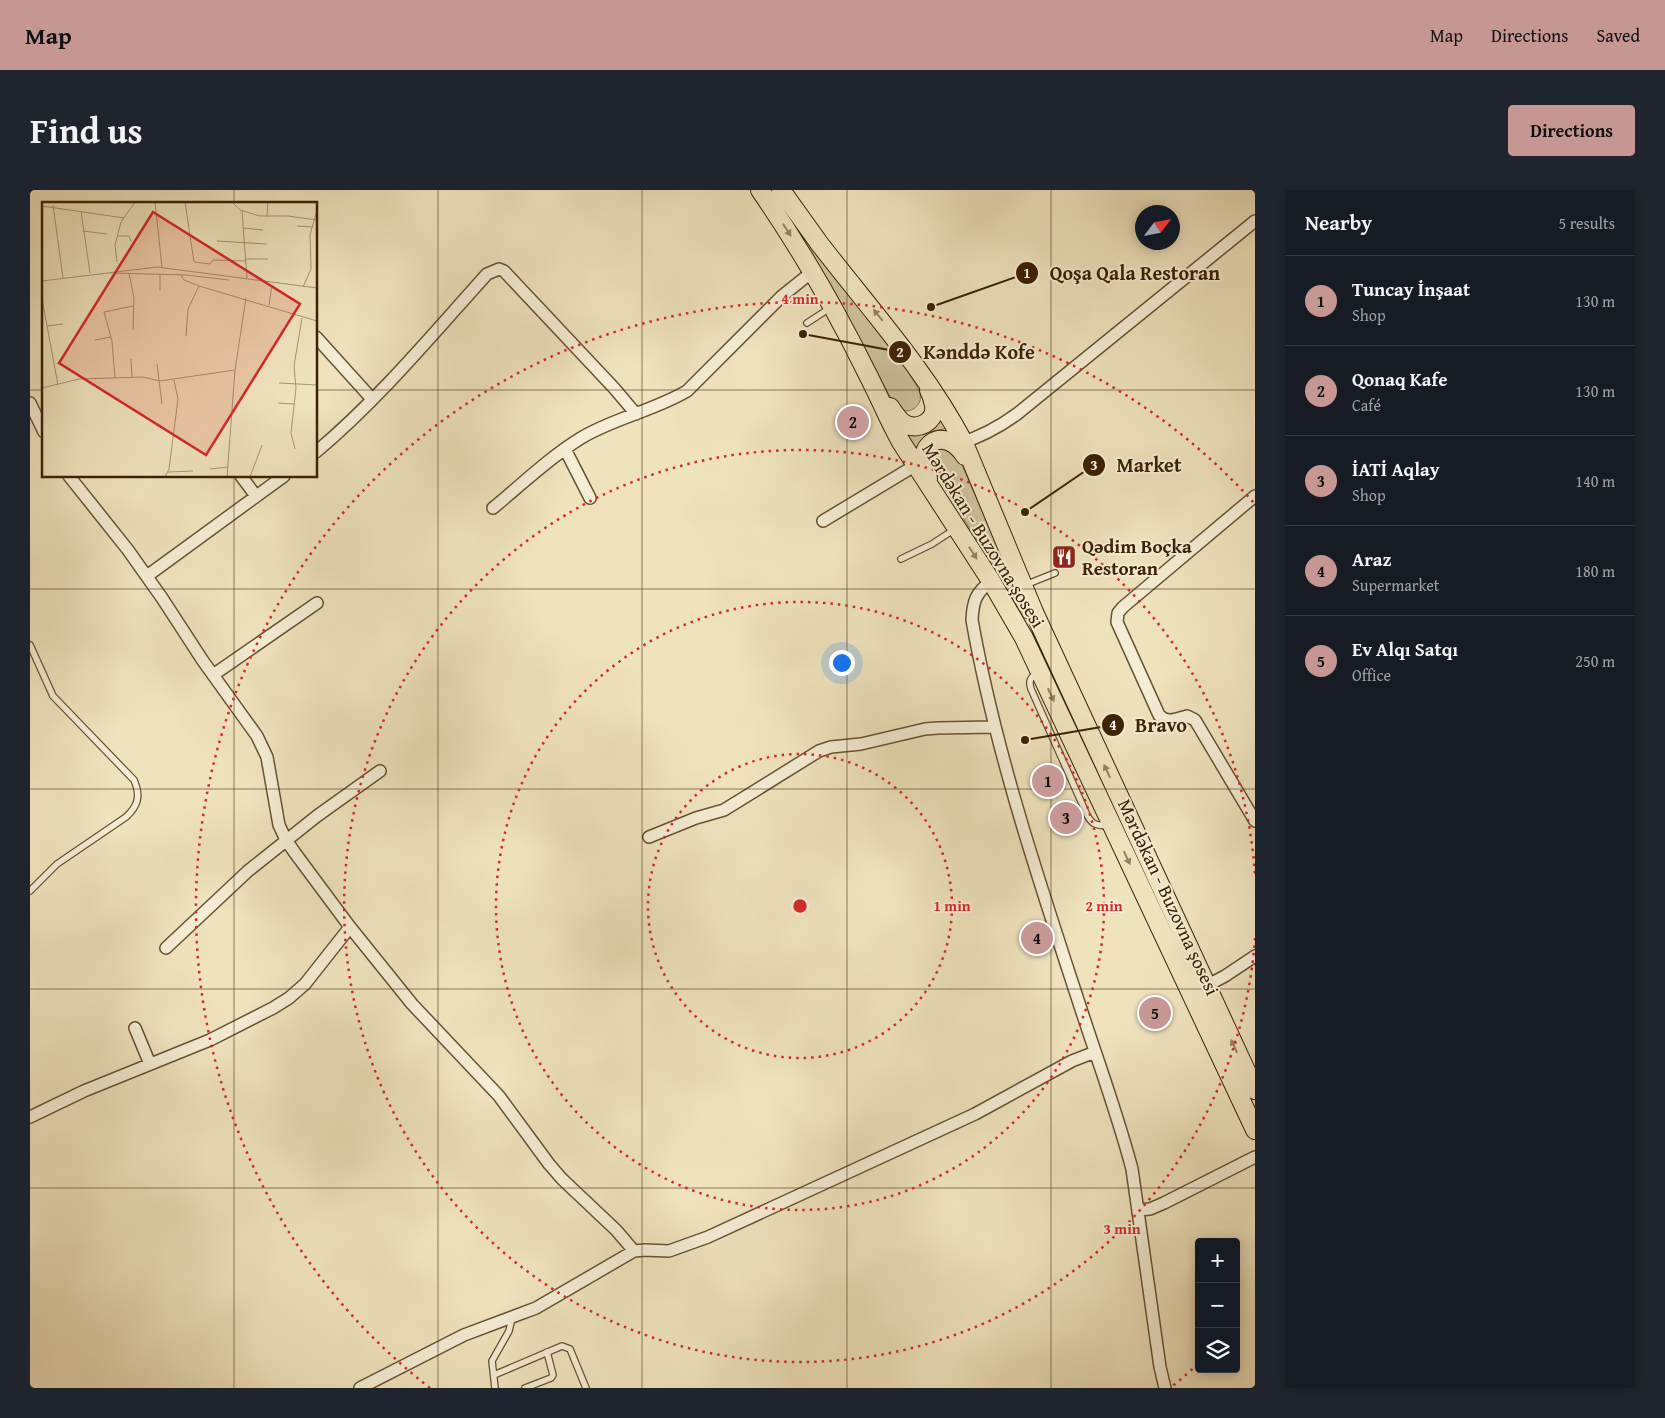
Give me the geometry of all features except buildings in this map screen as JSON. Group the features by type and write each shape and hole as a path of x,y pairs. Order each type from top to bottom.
{"main road":[{"name":"Mərdəkan - Buzovna şosesi","path":"760,190 832,306 868,374 889,420 1010,612 1255,1130"},
{"name":"Mərdəkan - Buzovna şosesi","path":"782,190 819,243 883,321 923,375 950,417 966,458 987,496 1023,586 1255,1090"},
{"path":"868,374 902,422 909,426 917,427 929,420 934,409 923,375"},
{"path":"939,500 922,461 924,454 927,448 940,440 948,440 960,444"}],"street":[{"path":"960,444 992,431 1017,414 1255,221"},
{"path":"318,450 354,419 487,274 499,269 504,271 608,381 636,414"},
{"path":"493,508 581,438 674,399 687,391 782,296 812,272"},
{"path":"318,339 372,399"},
{"path":"30,403 42,428"},
{"path":"565,449 590,498"},
{"path":"823,521 916,465"},
{"path":"71,478 147,576 213,675 257,736 267,757 279,824 286,840 350,927 412,1004 499,1096 562,1179 616,1230 634,1251"},
{"path":"242,478 256,496"},
{"path":"147,576 281,478"},
{"path":"1255,496 1122,607 1118,614 1117,622 1160,715 1164,720 1168,721 1187,716 1196,720 1255,821"},
{"path":"991,581 981,589 976,597 972,620 994,727 1028,845 1116,1112 1132,1169 1158,1357 1165,1388"},
{"path":"213,675 317,603"},
{"path":"649,838 696,818 724,810 819,751 831,747 861,744 924,729 994,727"},
{"path":"166,948 226,890 286,840 380,770"},
{"path":"30,1117 84,1091 210,1040 273,1008 289,998 305,984 350,927"},
{"path":"1206,986 1255,956"},
{"path":"135,1028 150,1064"},
{"path":"360,1388 464,1335 512,1318 550,1301 634,1251 669,1251 708,1237 975,1114 1072,1060 1095,1052"},
{"path":"1138,1210 1150,1209 1170,1200 1255,1157"}],"lane":[{"path":"807,322 832,306"},
{"path":"901,559 932,544 957,528"},
{"path":"1023,586 1055,573"},
{"path":"30,645 53,696 134,780 139,798 134,810 126,817 56,864 30,891"},
{"path":"495,1388 492,1361 509,1331 512,1318"},
{"path":"494,1375 562,1346 570,1348 586,1388"},
{"path":"525,1388 551,1378 553,1375 548,1352"}],"shaded area":[{"path":"804,236 908,372 920,394 920,402 912,410 904,411 892,400 802,240"},
{"path":"938,410 949,428 928,432 914,450 902,429"},
{"path":"942,447 957,454 1028,617 1025,619 932,467 931,456 935,450"}],"place":[{"name":"Qoşa Qala Restoran","path":"931,307"},
{"name":"Kənddə Kofe","path":"803,334"},
{"name":"Qonaq Kafe","path":"853,422"},
{"name":"Market","path":"1025,512"},
{"name":"Qədim Boçka Restoran","path":"1064,557"},
{"name":"Bravo","path":"1025,740"},
{"name":"Tuncay İnşaat","path":"1048,781"},
{"name":"İATİ Aqlay","path":"1066,818"},
{"name":"Araz","path":"1037,938"},
{"name":"Ev Alqı Satqı","path":"1155,1013"}]}
